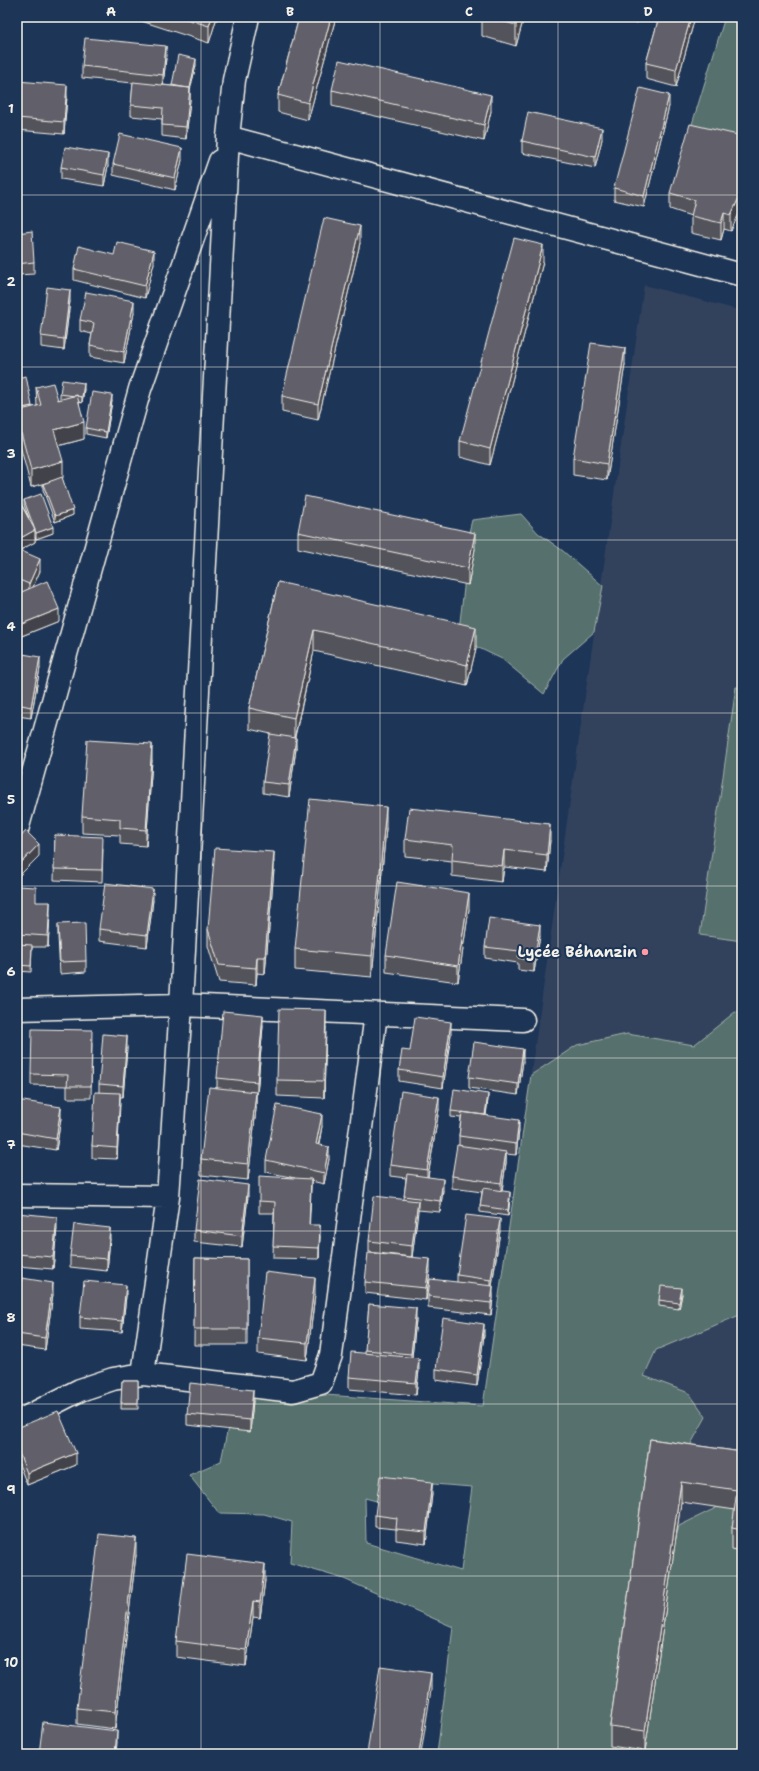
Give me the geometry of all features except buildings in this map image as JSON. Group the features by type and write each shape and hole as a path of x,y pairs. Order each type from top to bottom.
{"street":[{"path":"142,1374 168,1197 181,1005 228,137 234,80 248,17"},
{"path":"228,137 742,275"},
{"path":"17,830 140,389 228,137"},
{"path":"17,1009 181,1005 523,1020"},
{"path":"17,1422 80,1390 113,1379 142,1374 293,1390 321,1383 331,1354 376,1014"},
{"path":"17,1195 168,1197"}],"shaded area":[{"name":"Lycée Béhanzin","path":"644,285 742,311 742,1754 437,1754 483,1407"}],"green space":[{"path":"725,17 742,17 742,146 689,134"},
{"path":"521,514 538,533 563,551 603,586 594,632 563,659 544,694 502,659 458,638 464,588 465,549 472,520"},
{"path":"736,687 742,688 742,941 700,935"},
{"path":"735,1012 742,1014 742,1314 656,1350 644,1376 689,1393 706,1417 679,1465 619,1754 437,1754 453,1627 344,1579 290,1563 292,1522 264,1514 219,1513 189,1475 221,1461 235,1394 325,1395 483,1406 531,1075 577,1045 627,1034 694,1045","holes":["433,1484 472,1487 461,1571 366,1543 365,1498 426,1514"]},
{"path":"742,1503 742,1754 648,1754 630,1732 655,1617 679,1526 724,1504"}],"place":[{"name":"Lycée Béhanzin","path":"645,952"}]}
